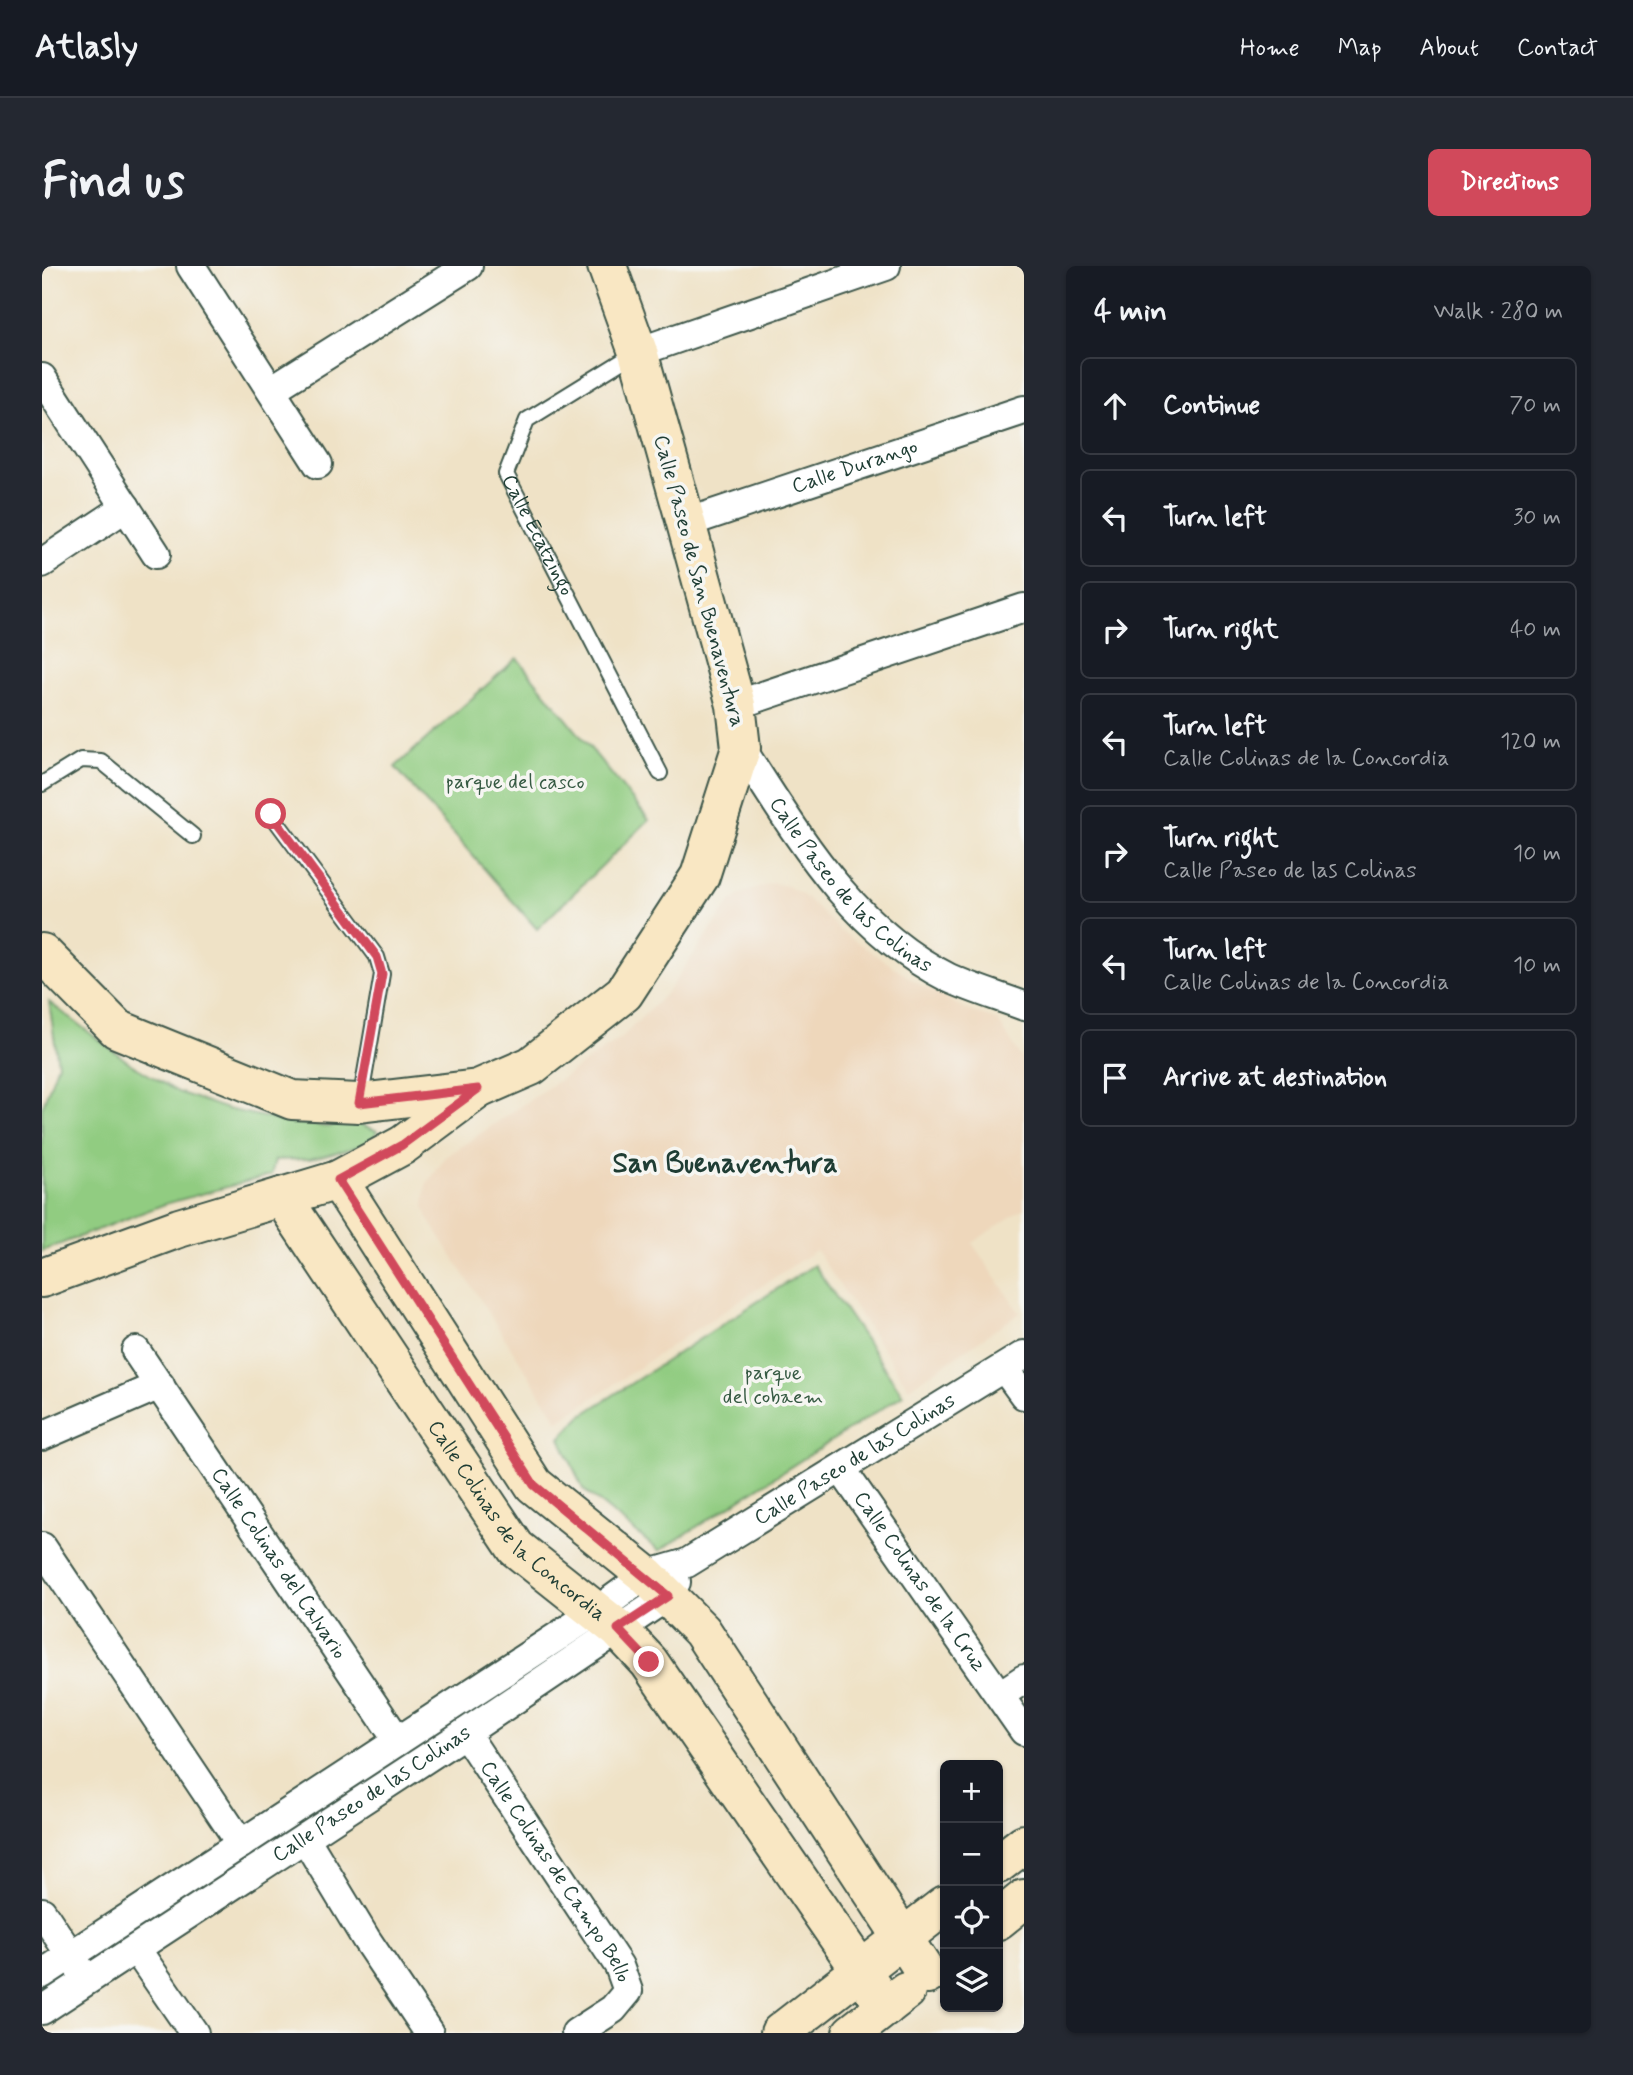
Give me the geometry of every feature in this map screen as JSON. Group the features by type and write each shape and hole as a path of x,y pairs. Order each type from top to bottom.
{"street":[{"path":"191,266 318,464"},
{"path":"271,390 468,266"},
{"name":"Calle Paseo de San Buenaventura","path":"42,1278 179,1228 338,1180 402,1145 478,1089 531,1066 624,993 700,876 741,748 736,705 638,352 607,266"},
{"name":"Calle Ecatzingo","path":"638,352 886,266"},
{"path":"42,378 156,554"},
{"name":"Calle Durango","path":"686,523 1024,410"},
{"path":"42,563 126,507"},
{"path":"736,705 1024,608"},
{"name":"Calle Paseo de las Colinas","path":"741,748 818,867 881,933 949,977 1024,1006"},
{"name":"Calle Paseo de San Buenaventura","path":"42,953 117,1029 292,1100 359,1103 478,1089"},
{"name":"Calle Colinas de la Concordia","path":"338,1180 534,1485 657,1585 702,1631 903,1938 936,1968"},
{"name":"Calle Colinas de la Concordia","path":"282,1197 516,1548 607,1620 649,1662 886,2007"},
{"name":"Calle Colinas del Calvario","path":"136,1351 398,1741"},
{"path":"1014,1362 1024,1395"},
{"name":"Calle Paseo de las Colinas","path":"42,2010 465,1733 607,1620 687,1563 1014,1362"},
{"path":"42,1436 160,1385"},
{"name":"Calle Colinas de la Cruz","path":"842,1470 1024,1731"},
{"path":"42,1547 241,1844"},
{"name":"Calle Paseo de las Colinas","path":"42,1974 398,1741 607,1620"},
{"name":"Calle Colinas de la Cruz","path":"999,1695 1024,1679"},
{"name":"Calle Colinas de Campo Bello","path":"465,1733 619,1966 628,1991 613,2009 576,2033"},
{"path":"305,1838 366,1939 429,2033"},
{"path":"1003,1860 1024,1844"},
{"path":"1003,1916 1024,1899"},
{"path":"780,2033 940,1909"},
{"path":"42,1912 88,1980"},
{"path":"136,1949 194,2033"},
{"path":"852,2033 936,1968"}],"lane":[{"name":"Calle Ecatzingo","path":"638,352 527,420 506,474 660,773"},
{"path":"42,784 81,760 101,761 193,836"},
{"path":"271,814 377,957 382,974 359,1103"}],"shaded area":[{"path":"773,883 787,886 803,895 842,932 919,984 965,1009 998,1021 1024,1062 1024,1208 972,1243 1020,1313 909,1388 816,1250 558,1421 428,1218 424,1206 426,1185 446,1157 621,1038 668,991 731,901 743,893"}],"green space":[{"name":"parque del casco","path":"517,658 649,820 537,929 395,767"},
{"path":"49,1002 131,1064 178,1092 227,1109 278,1120 327,1127 353,1122 378,1131 368,1144 310,1159 275,1160 271,1175 165,1204 42,1251 42,1108 58,1064"},
{"name":"parque del cobaem","path":"814,1265 903,1395 659,1551 583,1489 560,1438 581,1416"}],"district":[{"name":"San Buenaventura","path":"725,1164"}],"route":[{"path":"271,814 377,957 382,974 359,1103 478,1089 402,1145 338,1180 534,1485 646,1575 668,1596 618,1629 649,1662"}]}
